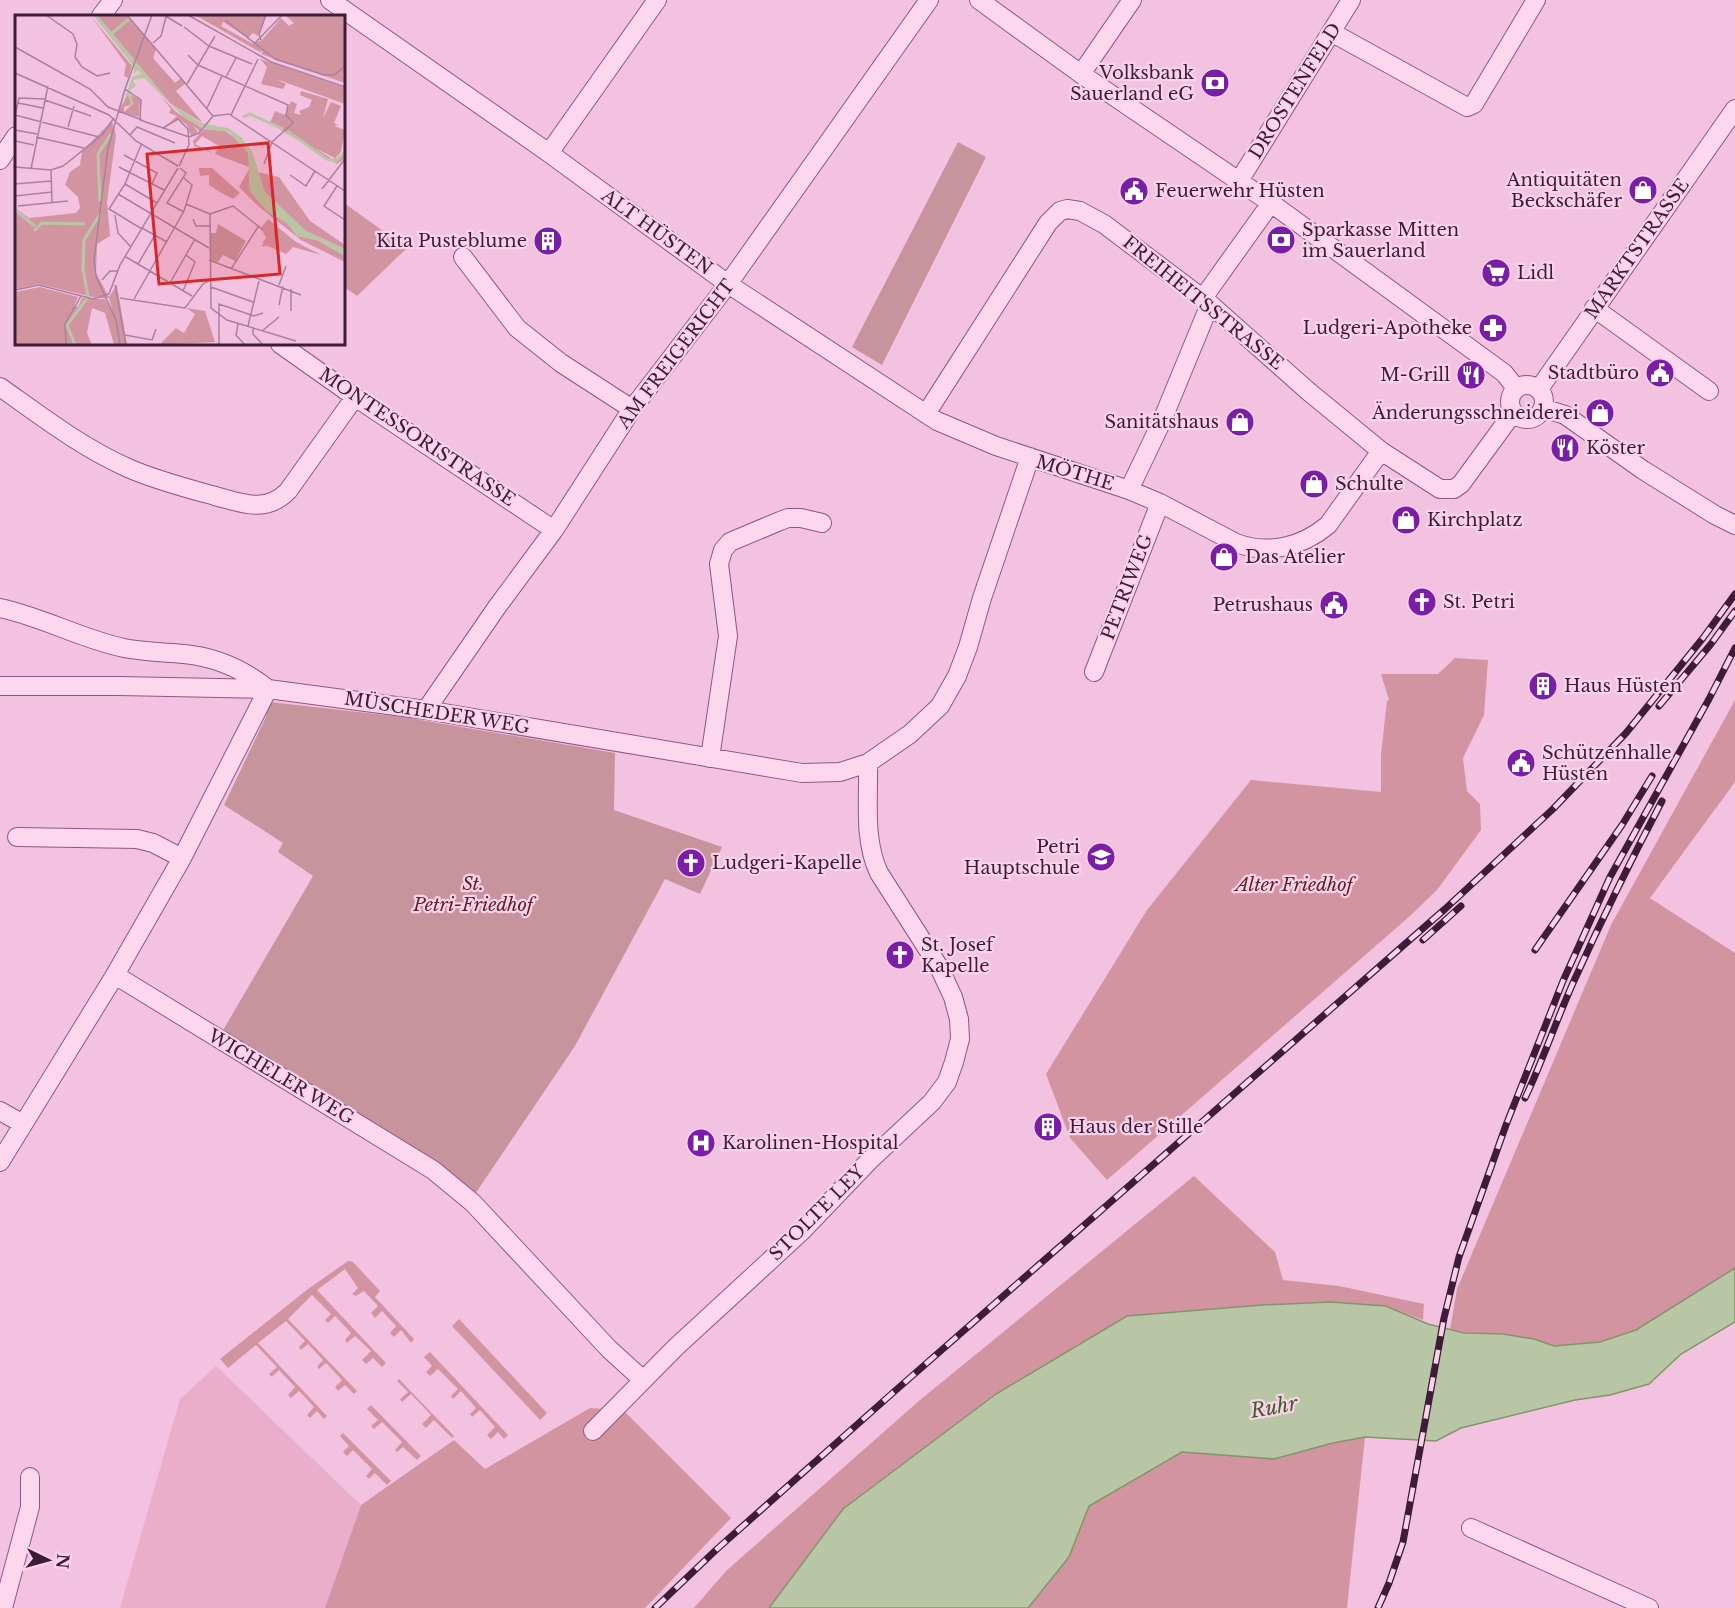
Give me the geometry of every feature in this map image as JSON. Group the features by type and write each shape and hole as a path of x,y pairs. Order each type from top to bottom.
{"street":[{"path":"102,15 113,0"},
{"name":"ALT HÜSTEN","path":"330,0 549,153 728,284 926,414 980,440 1030,457"},
{"name":"AM FREIGERICHT","path":"426,710 497,607 554,530 632,409 728,284 929,0"},
{"path":"979,0 1081,74 1271,203 1496,367 1509,378 1516,388"},
{"path":"1081,74 1132,0"},
{"name":"DROSTENFELD","path":"1239,181 1351,0"},
{"path":"1331,32 1467,107 1474,104 1536,0"},
{"path":"549,153 654,1"},
{"name":"MARKTSTRASSE","path":"1539,389 1735,109"},
{"path":"7,160 15,139"},
{"path":"1129,490 1161,423 1206,301 1271,203"},
{"name":"FREIHEITSSTRASSE","path":"926,414 1048,223 1060,211 1073,209 1091,216 1140,249 1206,301 1308,391 1381,451 1440,489 1454,489 1461,484 1513,412"},
{"path":"463,257 517,328 561,363 632,409"},
{"path":"1594,308 1709,391"},
{"name":"MONTESSORISTRASSE","path":"281,345 554,530"},
{"path":"1527,384 1539,389 1544,398 1543,408 1537,416 1522,418 1513,412 1509,402 1516,388 1527,384"},
{"path":"0,387 78,441 129,468 193,490 256,505 275,502 288,491 355,397"},
{"path":"1543,408 1565,415 1643,470 1735,525"},
{"name":"MÖTHE","path":"868,763 910,734 933,713 946,696 968,647 982,598 1030,457 1129,490 1160,503 1236,543 1256,549 1280,549 1321,531 1328,525 1381,451"},
{"name":"PETRIWEG","path":"1094,672 1160,503"},
{"path":"710,758 728,636 719,564 721,554 730,542 788,518 801,518 822,524"},
{"path":"0,608 26,614 123,648 187,654 219,661 245,672 268,689 182,858 115,975 0,1161"},
{"name":"MÜSCHEDER WEG","path":"0,686 268,689 426,710 802,773 840,772 868,763"},
{"name":"STOLTE LEY","path":"593,1431 710,1315 801,1232 869,1161 937,1096 951,1073 960,1039 957,1007 939,967 879,873 872,857 869,841 868,763"},
{"path":"17,837 137,839 153,843 182,858"},
{"name":"WICHELER WEG","path":"115,975 423,1163 473,1203 609,1349 643,1380"},
{"path":"0,1111 23,1124"},
{"path":"3,1608 30,1507 30,1477"},
{"path":"1471,1528 1649,1608"}],"shaded area":[{"path":"216,1366 361,1505 325,1608 120,1608 180,1399"}],"green space":[{"path":"958,142 986,157 882,365 852,347"},
{"path":"345,204 407,248 357,296 345,288"},
{"name":"Alter Friedhof","path":"1455,658 1488,660 1484,715 1463,758 1467,791 1480,804 1481,830 1437,890 1410,916 1107,1180 1070,1138 1046,1074 1147,910 1251,780 1381,792 1381,754 1387,701 1389,700 1381,674 1438,674"},
{"path":"1735,700 1735,782 1650,898 1735,953 1735,1268 1636,1330 1600,1342 1554,1346 1534,1339 1503,1334 1464,1333 1450,1330 1457,1289 1611,925"},
{"name":"St. Petri-Friedhof","path":"270,702 403,717 615,753 614,810 722,847 700,894 665,879 575,1046 475,1194 434,1160 222,1032 313,876 278,852 283,843 224,805 265,719"},
{"path":"1194,1176 1275,1252 1283,1280 1339,1286 1424,1304 1423,1320 1386,1306 1330,1302 1127,1316 996,1394 843,1509 769,1608 694,1608 726,1571 920,1400"},
{"path":"348,1261 353,1262 380,1291 375,1297 414,1339 411,1343 401,1330 394,1337 390,1333 396,1326 382,1311 375,1318 371,1313 378,1306 364,1291 356,1296 352,1294 358,1288 345,1269 317,1290 386,1363 382,1367 373,1358 366,1364 362,1360 371,1351 355,1336 347,1343 345,1340 351,1333 335,1316 328,1323 325,1320 331,1314 312,1295 288,1319 357,1391 354,1394 345,1385 338,1391 335,1387 342,1380 326,1363 319,1369 317,1367 323,1360 308,1344 301,1350 299,1347 305,1341 286,1321 258,1343 327,1416 324,1419 317,1411 310,1418 307,1415 314,1407 299,1391 291,1398 288,1395 295,1387 279,1370 272,1377 269,1374 277,1367 256,1345 228,1368 220,1359 308,1289"},
{"path":"459,1319 547,1413 540,1420 452,1326"},
{"path":"430,1352 508,1435 504,1439 498,1432 491,1439 487,1435 495,1427 480,1410 472,1417 470,1414 476,1408 461,1391 453,1399 451,1396 458,1389 438,1369 430,1376 426,1372 432,1366 424,1357"},
{"path":"399,1379 454,1436 452,1438 434,1420 426,1428 422,1424 431,1415 411,1394 402,1402 400,1399 408,1392 397,1381"},
{"path":"371,1405 421,1456 417,1460 403,1447 397,1452 395,1450 402,1442 382,1422 374,1429 371,1426 378,1420 367,1409"},
{"path":"590,1408 623,1410 731,1518 645,1608 325,1608 361,1505 454,1440 485,1469"},
{"path":"343,1433 391,1481 387,1485 375,1473 369,1479 366,1476 372,1469 353,1450 347,1456 343,1452 349,1446 340,1436"},
{"path":"1365,1437 1347,1608 1028,1608 1069,1557 1089,1506 1183,1452 1274,1459"}],"water":[{"name":"Ruhr","path":"1735,1268 1735,1322 1681,1354 1649,1384 1610,1395 1575,1400 1461,1428 1436,1441 1365,1437 1274,1459 1182,1452 1089,1506 1069,1557 1028,1608 769,1608 843,1509 996,1394 1127,1316 1330,1302 1386,1306 1428,1324 1464,1333 1503,1334 1534,1339 1554,1346 1600,1342 1636,1330"}],"railway":[{"path":"655,1608 717,1549 896,1390 1445,909 1553,809 1626,733 1703,638 1735,594"},
{"path":"1659,706 1711,644 1735,611"},
{"path":"1378,1608 1403,1542 1444,1318 1459,1257 1506,1125 1563,981 1610,877 1735,648"},
{"path":"1535,950 1622,825 1652,776"},
{"path":"1525,1098 1584,960 1662,801"},
{"path":"1423,940 1461,906"}],"place":[{"name":"Volksbank Sauerland eG","path":"1215,83"},
{"name":"Antiquitäten Beckschäfer","path":"1643,190"},
{"name":"Feuerwehr Hüsten","path":"1134,191"},
{"name":"Sparkasse Mitten im Sauerland","path":"1281,240"},
{"name":"Kita Pusteblume","path":"548,241"},
{"name":"Lidl","path":"1496,273"},
{"name":"Ludgeri-Apotheke","path":"1493,328"},
{"name":"Stadtbüro","path":"1660,373"},
{"name":"M-Grill","path":"1471,375"},
{"name":"Änderungsschneiderei","path":"1600,413"},
{"name":"Sanitätshaus","path":"1240,422"},
{"name":"Köster","path":"1565,448"},
{"name":"Schulte","path":"1314,484"},
{"name":"Kirchplatz","path":"1406,520"},
{"name":"Das Atelier","path":"1224,557"},
{"name":"St. Petri","path":"1422,602"},
{"name":"Petrushaus","path":"1334,605"},
{"name":"Haus Hüsten","path":"1543,686"},
{"name":"Schützenhalle Hüsten","path":"1521,763"},
{"name":"Petri Hauptschule","path":"1101,857"},
{"name":"Ludgeri-Kapelle","path":"691,863"},
{"name":"St. Josef Kapelle","path":"900,955"},
{"name":"Haus der Stille","path":"1048,1127"},
{"name":"Karolinen-Hospital","path":"701,1143"}]}
